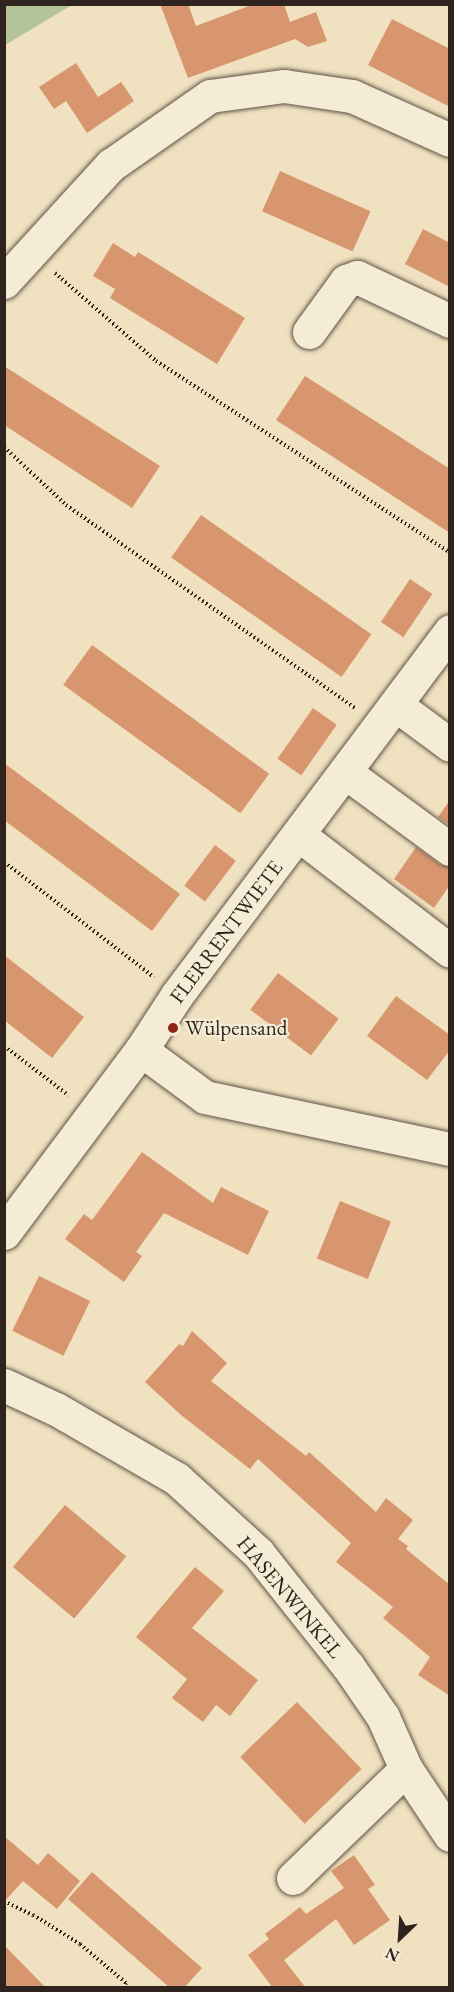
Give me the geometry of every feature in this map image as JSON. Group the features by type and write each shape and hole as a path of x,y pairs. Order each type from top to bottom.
{"street":[{"path":"4,282 111,165 210,96 284,86 352,96 450,140"},
{"path":"309,332 346,281 357,277 450,321"},
{"name":"FLERRENTWIETE","path":"4,1233 141,1050 177,995 448,636"},
{"path":"388,716 450,745"},
{"path":"345,772 450,849"},
{"path":"299,835 450,951"},
{"path":"141,1050 205,1097 450,1149"},
{"name":"HASENWINKEL","path":"4,1385 56,1409 177,1479 258,1553 348,1666 377,1708 406,1769 450,1835"},
{"path":"293,1878 406,1769"}],"path":[{"path":"31,252 156,361 450,553"},
{"path":"4,447 66,505 388,716"},
{"path":"4,862 177,995"},
{"path":"4,1046 93,1114"},
{"path":"4,1901 80,1944 126,1983 123,1988"}],"green space":[{"path":"5,4 72,4 72,5 5,45"}],"building":[{"path":"160,4 188,4 196,26 254,4 284,4 290,22 316,12 327,41 308,47 295,39 188,78"},
{"path":"392,19 450,49 450,107 368,65"},
{"path":"76,63 98,97 121,82 134,101 87,133 66,101 54,109 39,87"},
{"path":"280,171 370,211 353,251 262,211"},
{"path":"423,229 450,243 450,287 405,264"},
{"path":"113,243 135,257 138,252 245,318 217,364 110,298 115,289 93,276"},
{"path":"4,366 160,466 132,508 4,425"},
{"path":"305,376 450,469 450,533 276,420"},
{"path":"201,515 371,634 342,677 171,558"},
{"path":"410,579 432,594 403,637 381,622"},
{"path":"92,645 269,774 240,813 63,685"},
{"path":"313,708 337,725 301,775 277,759"},
{"path":"4,763 180,894 152,931 4,820"},
{"path":"450,800 450,825 438,817"},
{"path":"215,845 236,861 205,901 184,886"},
{"path":"416,847 439,864 450,867 450,885 434,908 394,879"},
{"path":"4,955 84,1017 52,1058 4,1020"},
{"path":"278,973 339,1019 311,1055 250,1010"},
{"path":"396,996 450,1035 450,1050 427,1080 367,1036"},
{"path":"142,1152 213,1203 221,1187 269,1211 248,1255 164,1213 136,1252 142,1256 124,1282 65,1239 84,1214 92,1220"},
{"path":"340,1201 391,1222 368,1279 317,1258"},
{"path":"39,1276 90,1301 63,1356 12,1331"},
{"path":"192,1331 227,1363 211,1381 306,1456 309,1452 376,1512 386,1498 413,1520 398,1539 408,1546 406,1549 450,1585 450,1696 418,1675 430,1657 383,1618 393,1607 336,1562 351,1543 258,1459 250,1469 181,1415 145,1382 179,1344 183,1346"},
{"path":"65,1505 126,1556 74,1618 13,1567"},
{"path":"195,1567 224,1591 192,1628 258,1680 230,1716 216,1705 203,1722 172,1698 187,1679 136,1637"},
{"path":"297,1702 362,1769 305,1824 240,1757"},
{"path":"4,1836 38,1865 48,1853 80,1881 57,1909 23,1881 4,1902"},
{"path":"354,1855 375,1885 368,1889 390,1920 354,1945 336,1919 284,1960 306,1988 273,1988 248,1955 269,1939 265,1934 300,1907 306,1914 344,1888 331,1871"},
{"path":"92,1872 202,1968 184,1988 170,1988 68,1899"},
{"path":"4,1945 46,1988 4,1988"}],"place":[{"name":"Wülpensand","path":"173,1028"}]}
